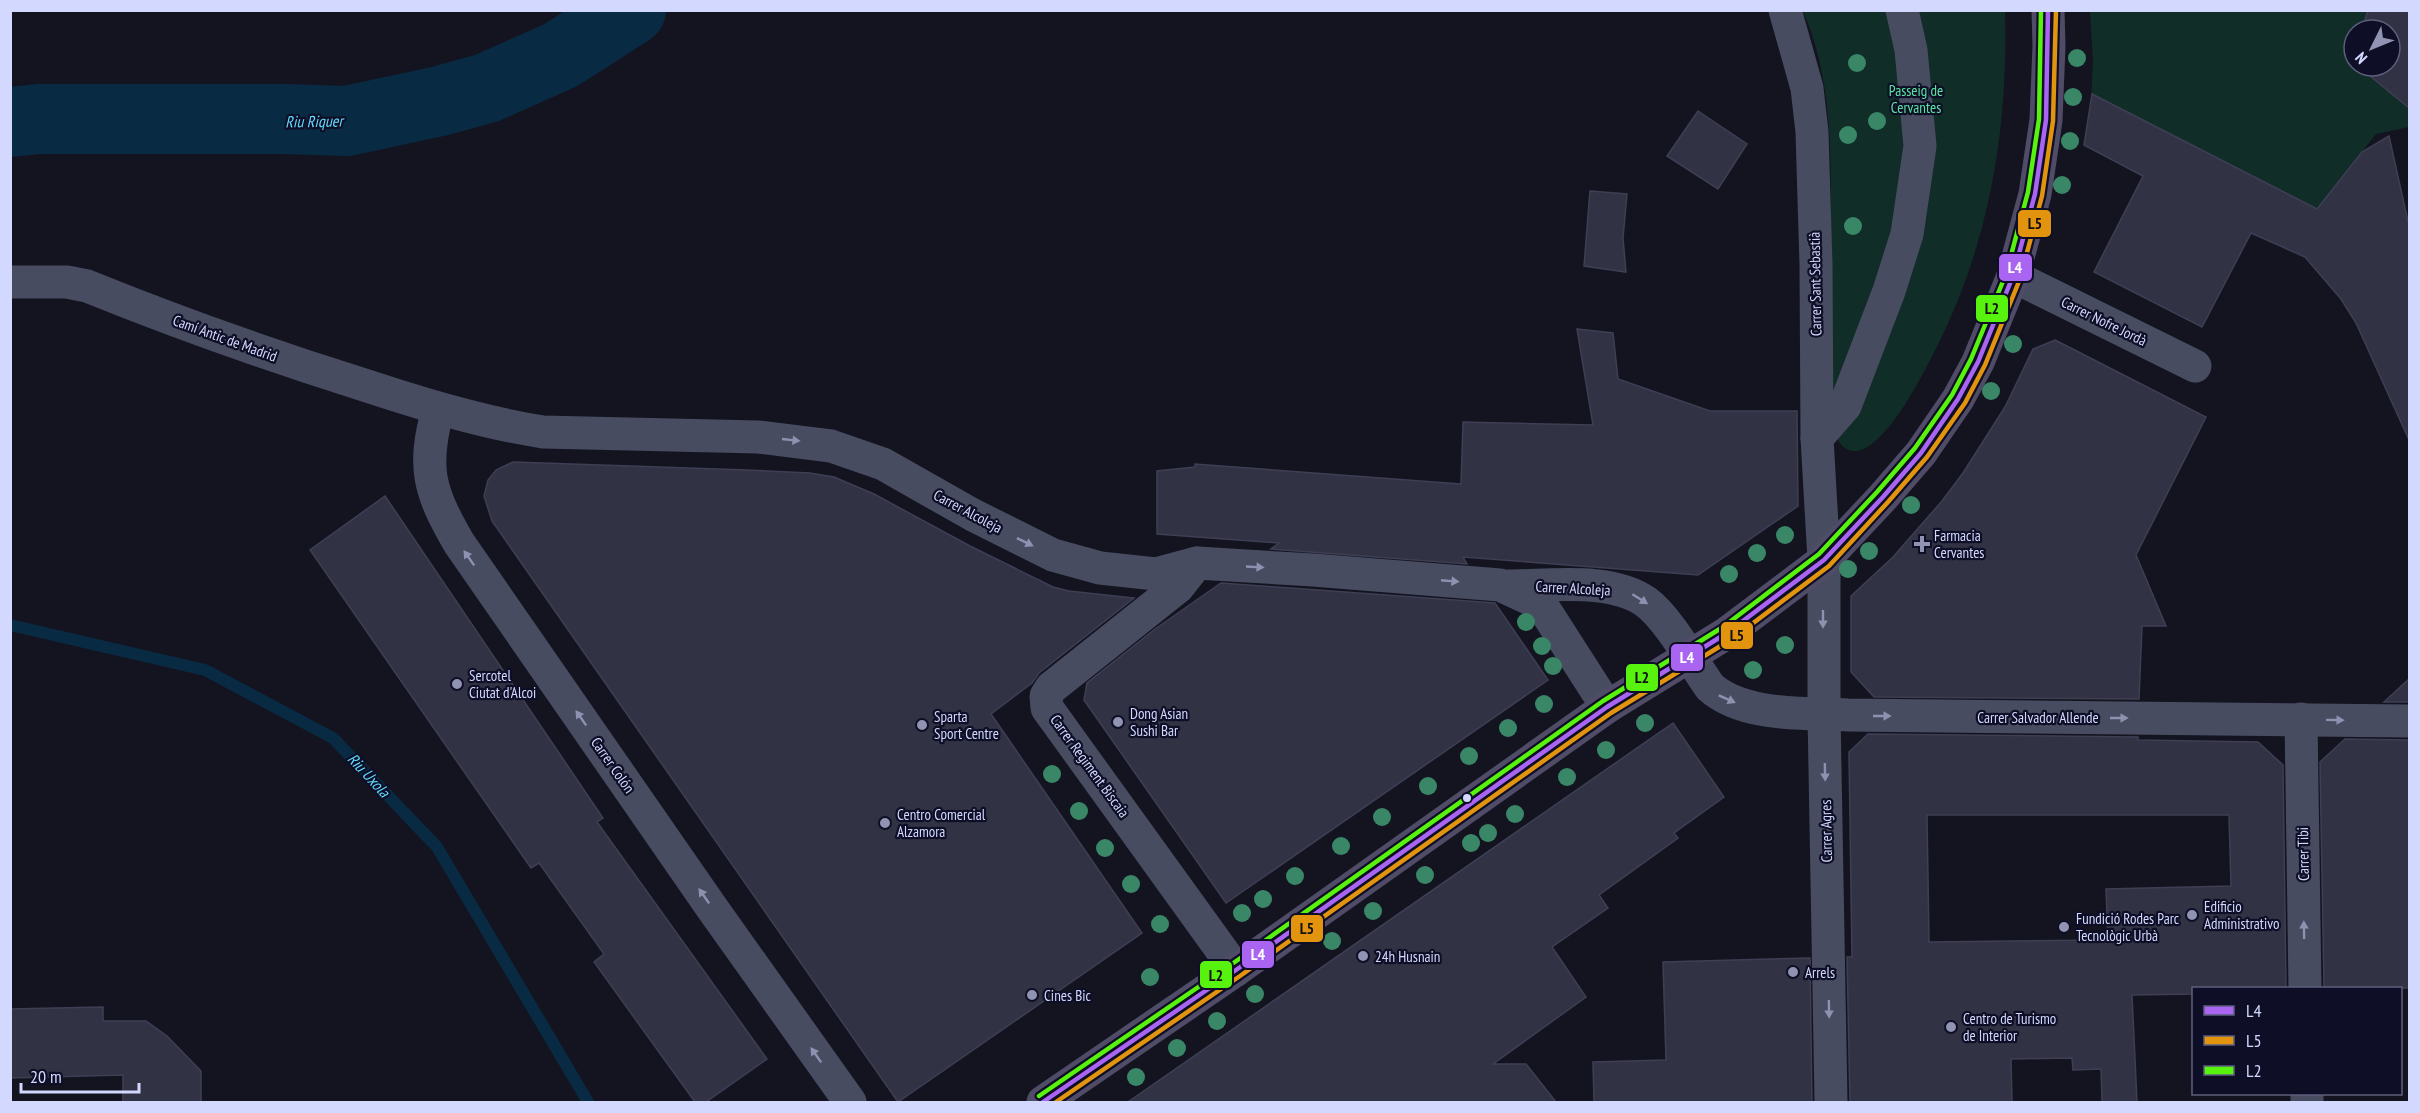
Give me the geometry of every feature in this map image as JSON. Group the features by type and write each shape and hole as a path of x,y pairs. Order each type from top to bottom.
{"main road":[{"path":"1043,1102 1236,970 1607,707 1727,633 1824,560 1900,478 1944,423 1978,362 2013,276 2035,194 2046,120 2049,58 2048,10"}],"street":[{"name":"Carrer Sant Sebastià","path":"1785,10 1807,88 1812,132 1816,265 1817,438 1824,560"},
{"path":"1817,438 1845,406 1889,291 1907,234 1920,146 1911,50 1902,10"},
{"name":"Carrer Nofre Jordà","path":"2013,276 2195,366"},
{"name":"Camí Antic de Madrid","path":"10,282 67,282 87,286 267,355 438,409"},
{"name":"Carrer Alcoleja","path":"438,409 543,432 732,437 799,441 831,446 883,464 1012,535 1063,558 1100,568 1156,574 1197,563 1500,585 1598,586 1627,591 1654,610 1688,657"},
{"name":"Carrer Colón","path":"438,409 430,438 429,472 432,488 442,513 459,543 718,917 850,1102"},
{"name":"Carrer Agres","path":"1824,560 1824,714 1831,1102"},
{"name":"Carrer Regiment Biscaia","path":"1197,563 1178,587 1051,688 1046,696 1047,708 1236,970"},
{"name":"Carrer Alcoleja","path":"1500,585 1540,604 1607,707"},
{"name":"Carrer Salvador Allende","path":"1688,657 1720,697 1740,704 1767,709 1824,714 2409,721"},
{"name":"Carrer Tibi","path":"2301,719 2305,987"}],"green space":[{"name":"Passeig de Cervantes","path":"1803,11 2005,11 2003,94 1994,175 1985,215 1961,293 1929,362 1906,403 1879,437 1866,448 1853,451 1846,449 1839,442 1833,420 1830,137 1819,60"},
{"path":"2090,11 2368,11 2366,18 2342,18 2342,78 2373,78 2409,108 2409,127 2376,134 2317,209 2102,99 2091,102 2093,61"}],"building":[{"path":"2368,10 2409,10 2409,108 2373,78 2402,78 2402,18 2366,18"},
{"path":"2092,94 2317,209 2362,152 2389,136 2409,226 2409,440 2356,323 2341,299 2305,257 2251,233 2202,327 2094,272 2143,176 2084,145"},
{"path":"1698,111 1747,144 1718,189 1667,156"},
{"path":"1590,191 1627,194 1623,238 1626,272 1584,266"},
{"path":"1577,329 1613,333 1618,379 1710,411 1797,411 1798,506 1698,575 1463,557 1467,564 1271,549 1279,543 1157,534 1157,471 1195,467 1195,464 1461,484 1463,422 1593,425"},
{"path":"2055,340 2206,417 2136,555 2166,626 2142,626 2139,699 1874,697 1851,672 1851,596 1893,557 1942,501 1963,473 2005,407 2033,349"},
{"name":"Centro Comercial Alzamora","path":"513,462 747,470 810,473 834,477 874,494 970,546 1053,587 1069,591 1134,598 991,714 1142,933 898,1102 492,521 484,496 488,480 496,470"},
{"name":"Sercotel Ciutat d'Alcoi","path":"385,496 603,818 597,822 767,1059 706,1102 695,1102 594,962 604,954 539,863 531,868 310,550"},
{"path":"1221,583 1495,603 1548,680 1226,903 1084,700 1087,683 1155,629"},
{"path":"2409,679 2409,702 2384,702"},
{"path":"1673,723 1724,797 1674,833 1678,838 1599,895 1608,908 1552,947 1586,997 1493,1064 1526,1064 1556,1102 1128,1102"},
{"name":"Fundició Rodes Parc Tecnològic Urbà","path":"1868,734 2138,737 2138,740 2258,742 2283,765 2286,987 2192,987 2192,994 2132,995 2137,1102 2102,1102 2101,1069 2073,1070 2072,1058 2011,1059 2012,1102 1850,1102 1847,957 1852,957 1849,752","holes":["1927,815 2229,815 2231,886 2106,889 2108,940 1929,942"]},
{"path":"2345,739 2409,740 2409,988 2324,987 2320,762"},
{"path":"1810,958 1812,1102 1594,1102 1593,1062 1666,1060 1663,962"},
{"path":"103,1007 103,1021 146,1021 167,1036 201,1071 201,1102 123,1102 123,1075 10,1078 10,1009"}],"waterway":[{"name":"Riu Riquer","path":"10,122 39,119 347,121 440,101 487,88 561,55 631,10"},
{"name":"Riu Uxola","path":"10,625 205,670 333,738 437,847 588,1102"}],"transit line":[{"name":"L2","path":"1039,1096 1232,964 1603,701 1723,627 1819,554 1877,492 1915,448 1952,395 1971,359 2006,274 2028,192 2039,119 2041,10"},
{"name":"L4","path":"1043,1102 1236,970 1607,707 1727,633 1824,560 1883,497 1921,453 1958,399 1978,362 2013,276 2035,194 2046,120 2048,10"},
{"name":"L5","path":"1056,1102 1240,976 1611,713 1732,639 1829,566 1888,502 1927,457 1965,403 1985,365 2020,279 2042,196 2053,121 2056,10"}],"place":[{"name":"Farmacia Cervantes","path":"1922,544"},
{"name":"Sercotel Ciutat d'Alcoi","path":"457,684"},
{"name":"Dong Asian Sushi Bar","path":"1118,722"},
{"name":"Sparta Sport Centre","path":"922,725"},
{"name":"Centro Comercial Alzamora","path":"885,823"},
{"name":"Edificio Administrativo","path":"2192,915"},
{"name":"Fundició Rodes Parc Tecnològic Urbà","path":"2064,927"},
{"name":"24h Husnain","path":"1363,956"},
{"name":"Arrels","path":"1793,972"},
{"name":"Cines Bic","path":"1032,995"},
{"name":"Centro de Turismo de Interior","path":"1951,1027"}]}
